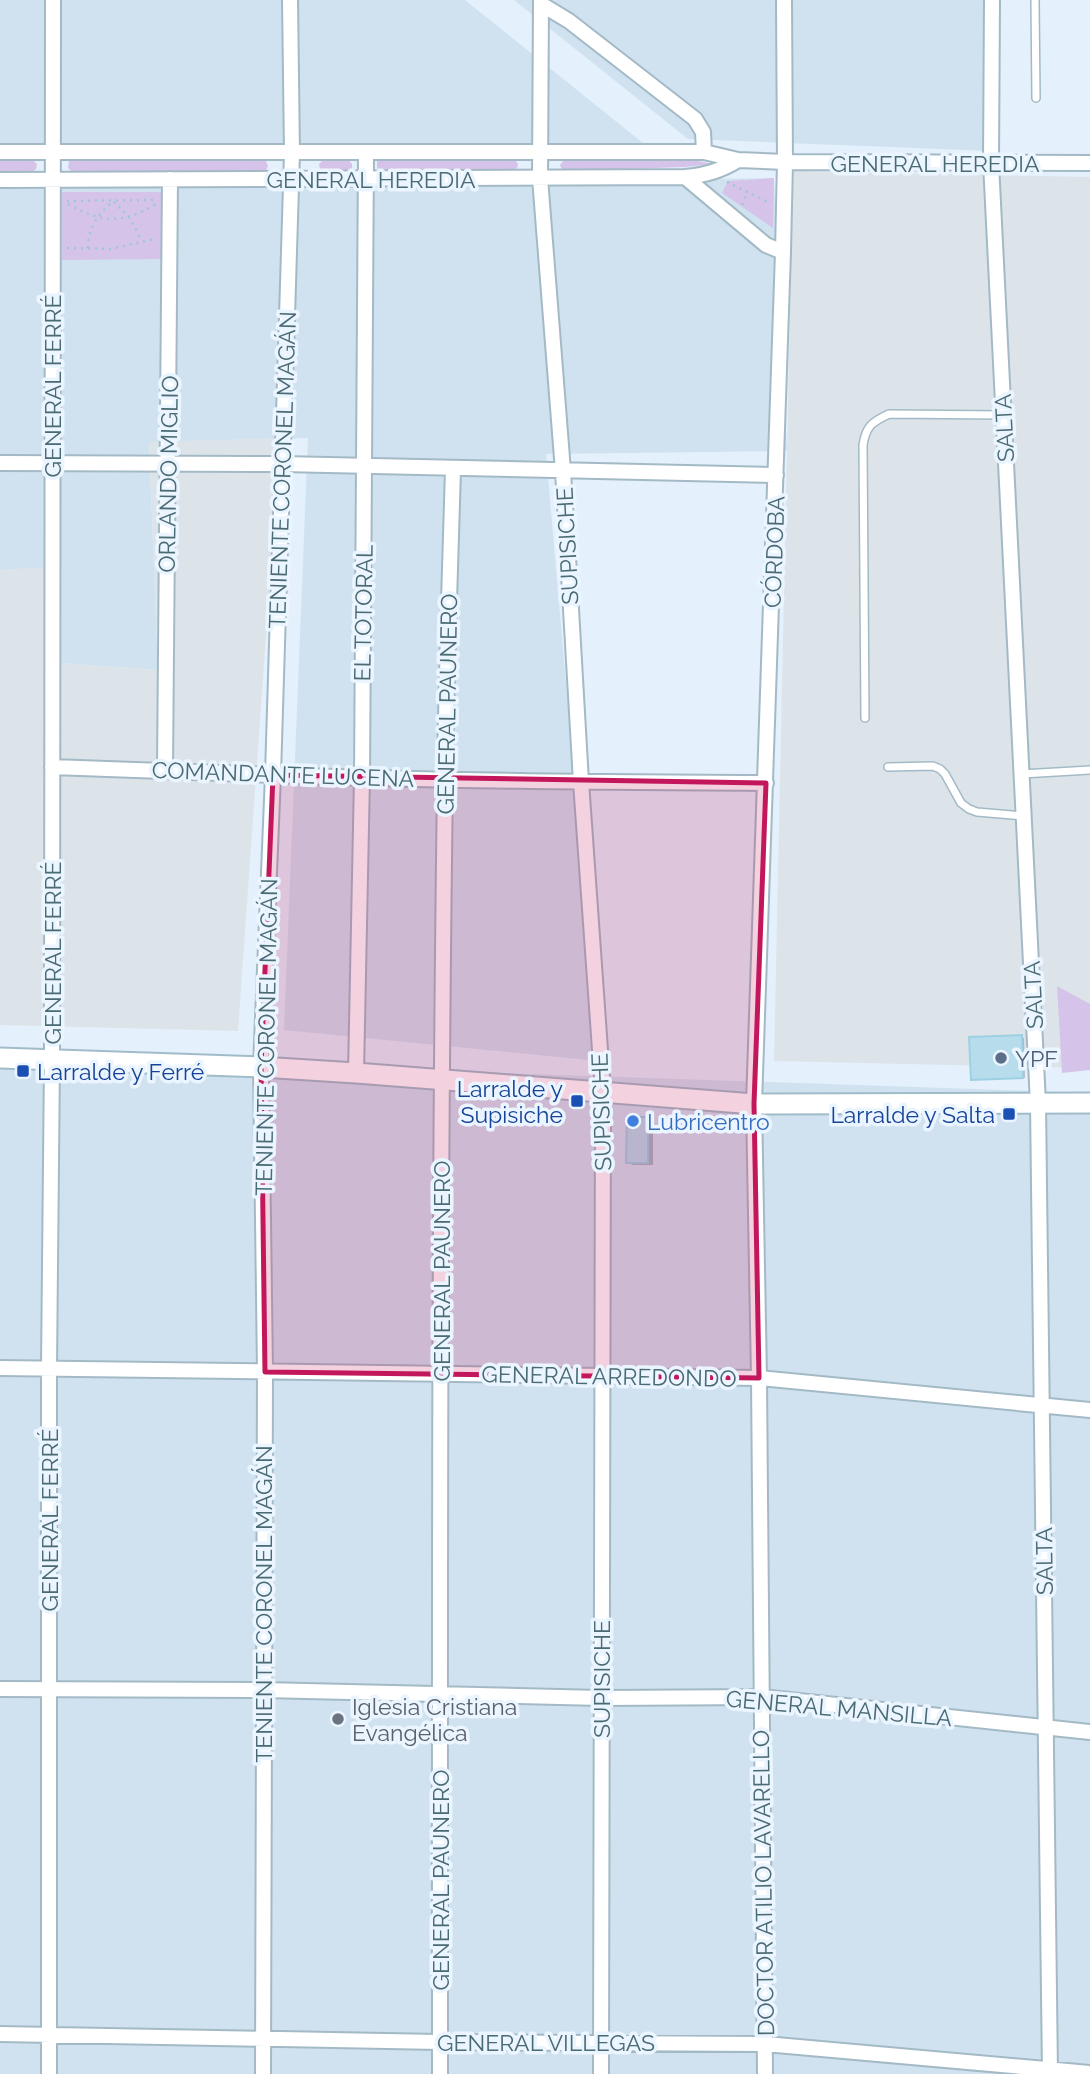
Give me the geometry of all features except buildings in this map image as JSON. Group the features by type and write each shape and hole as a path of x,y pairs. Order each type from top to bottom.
{"main road":[{"path":"0,1058 261,1067 754,1104 1090,1103"}],"street":[{"name":"GENERAL FERRÉ","path":"49,2074 53,0"},
{"name":"TENIENTE CORONEL MAGÁN","path":"263,2074 265,1371 261,1067 292,153 290,0"},
{"name":"CÓRDOBA","path":"754,1104 783,252 784,0"},
{"name":"SALTA","path":"992,0 991,163 1038,1103 1050,2071"},
{"path":"539,152 541,2"},
{"path":"541,2 695,119 703,132 704,152"},
{"name":"GENERAL HEREDIA","path":"0,152 704,152 738,160 785,162 1090,163"},
{"name":"SUPISICHE","path":"539,152 563,471 603,1092 601,2074"},
{"name":"EL TOTORAL","path":"356,1073 362,777 366,153"},
{"name":"GENERAL HEREDIA","path":"0,180 685,177 711,174 738,160"},
{"path":"685,177 766,245 783,252"},
{"name":"ORLANDO MIGLIO","path":"165,770 170,179"},
{"path":"0,463 282,464 776,475"},
{"name":"GENERAL PAUNERO","path":"440,2074 442,1079 445,779 453,469"},
{"name":"COMANDANTE LUCENA","path":"52,767 445,779 766,783"},
{"name":"DOCTOR ATILIO LAVARELLO","path":"754,1104 765,2074"},
{"name":"GENERAL ARREDONDO","path":"0,1368 759,1378 1090,1410"},
{"name":"GENERAL MANSILLA","path":"0,1689 263,1690 601,1698 761,1697 1090,1732"},
{"name":"GENERAL VILLEGAS","path":"0,2034 440,2042 765,2044 1090,2073"}],"lane":[{"path":"1035,0 1036,98"},
{"path":"865,718 865,432 875,421 889,414 1003,415"},
{"path":"888,767 933,766 940,769 961,803 970,809 1023,816"},
{"path":"1021,774 1090,770"}],"path":[{"path":"711,174 784,210"},
{"path":"171,195 129,217 106,220 59,199 70,202 150,201 171,195"},
{"path":"113,201 129,217 142,241"},
{"path":"88,249 92,225 113,201"},
{"path":"53,247 110,249 171,236"}],"highlighted area":[{"path":"273,775 766,783 754,1104 759,1378 265,1372 261,1067"}],"shaded area":[{"path":"0,0 465,0 664,160 0,146"},
{"path":"514,0 992,0 992,151 688,139"},
{"path":"0,158 32,159 37,164 36,169 31,173 0,173"},
{"path":"72,158 265,159 268,166 262,173 72,172 68,168"},
{"path":"347,158 352,164 348,172 323,172 320,169 319,164 324,159"},
{"path":"381,158 511,159 518,164 512,171 385,173 377,168 377,161"},
{"path":"565,159 693,160 713,164 566,171 562,170 560,165"},
{"path":"793,171 1090,177 1090,1068 774,1061"},
{"path":"774,178 787,451 546,454 599,1061 284,1030 308,438 149,442 158,670 61,663 62,567 0,570 0,189"},
{"path":"774,178 773,228 722,193 728,181"},
{"path":"62,192 162,192 162,259 62,260"},
{"path":"280,438 238,1031 0,1025 0,570 62,566 61,663 158,670 149,442"},
{"path":"1057,986 1090,1004 1090,1070 1062,1073"},
{"path":"0,1056 1090,1093 1090,2074 0,2074"}],"place":[{"name":"YPF","path":"1001,1058"},
{"name":"Larralde y Ferré","path":"23,1071"},
{"name":"Larralde y Supisiche","path":"577,1101"},
{"name":"Larralde y Salta","path":"1009,1114"},
{"name":"Lubricentro","path":"633,1121"},
{"name":"Iglesia Cristiana Evangélica","path":"338,1719"}]}
